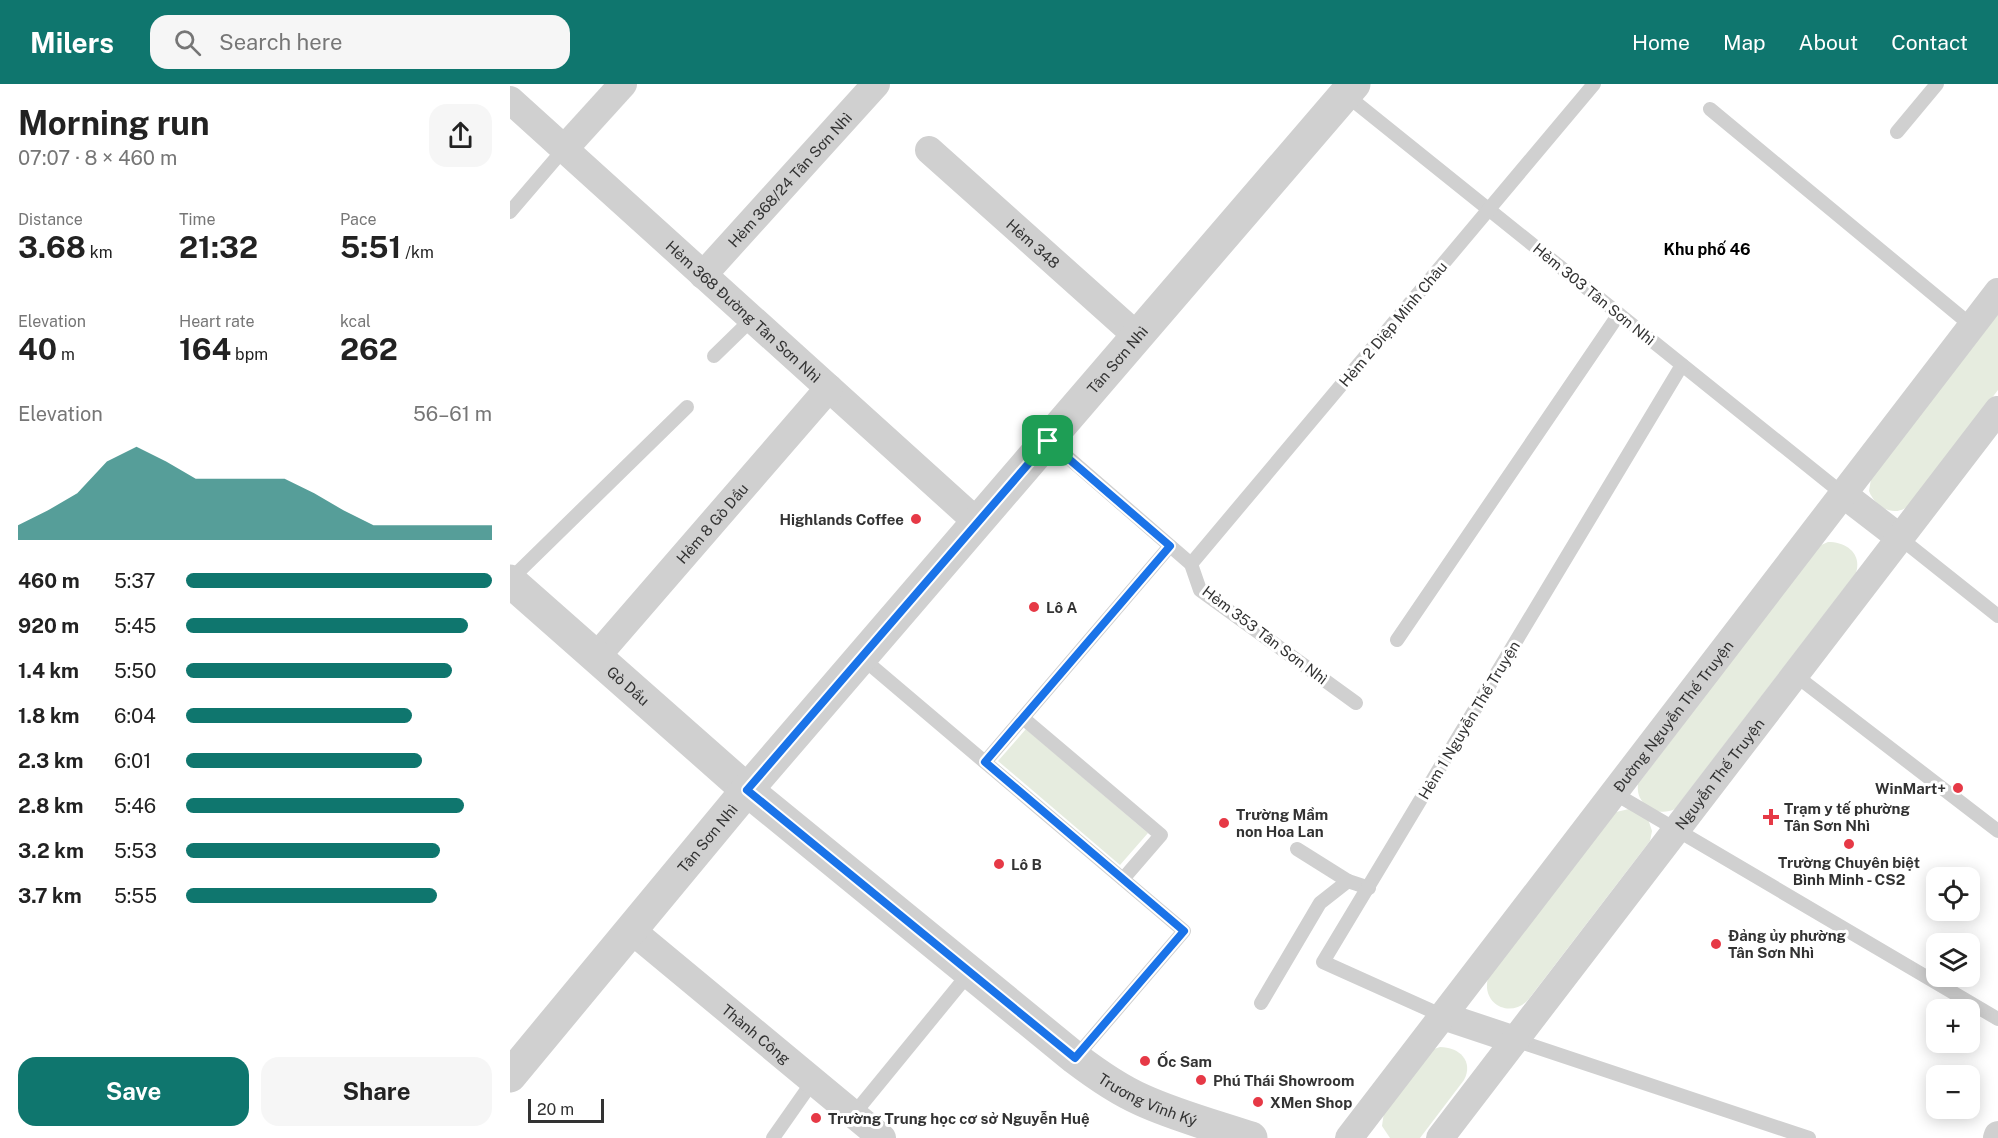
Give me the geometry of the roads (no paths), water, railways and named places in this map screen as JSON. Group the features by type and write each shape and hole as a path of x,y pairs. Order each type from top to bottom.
{"street":[{"path":"564,149 623,84"},
{"name":"Hẻm 368/24 Tân Sơn Nhì","path":"703,275 876,84"},
{"name":"Tân Sơn Nhì","path":"510,1076 747,790 1350,89"},
{"name":"Hẻm 368 Đường Tân Sơn Nhì","path":"510,100 977,522"},
{"name":"Hẻm 348","path":"929,150 1137,336"},
{"name":"Đường Nguyễn Thế Truyện","path":"1349,1138 1998,292"},
{"name":"Hẻm 8 Gò Dầu","path":"596,657 829,388"},
{"name":"Nguyễn Thế Truyện","path":"1440,1138 1998,410"},
{"path":"1843,494 1900,538"},
{"name":"Gò Dầu","path":"510,580 747,790"},
{"name":"Trương Vĩnh Ký","path":"747,790 1075,1058 1119,1089 1164,1110 1251,1138"},
{"name":"Thành Công","path":"630,929 882,1138"},
{"path":"1443,1016 1515,1040"}],"lane":[{"name":"Hẻm 2 Diệp Minh Châu","path":"1191,564 1594,84"},
{"path":"1897,132 1937,84"},
{"name":"Hẻm 303 Tân Sơn Nhì","path":"1350,89 1489,210 1843,494"},
{"path":"1710,109 1972,326"},
{"path":"510,212 564,149"},
{"path":"1396,640 1619,314"},
{"path":"714,356 752,319"},
{"name":"Hẻm 1 Nguyễn Thế Truyện","path":"1443,1016 1323,962 1682,365"},
{"path":"510,580 687,407"},
{"name":"Hẻm 353 Tân Sơn Nhì","path":"1048,441 1191,564 1200,590 1356,703"},
{"path":"1900,538 1998,616"},
{"path":"985,762 1170,546"},
{"path":"861,657 1184,931 1075,1058"},
{"path":"1795,675 1998,831"},
{"path":"1023,718 1161,835 1123,879"},
{"path":"1614,793 1998,1019"},
{"path":"1297,849 1347,881 1369,888"},
{"path":"1261,1004 1320,903 1347,881"},
{"path":"853,1115 970,972"},
{"path":"1515,1040 1809,1138"},
{"path":"773,1138 813,1081"}],"place":[{"name":"Highlands Coffee","path":"916,519"},
{"name":"Lô A","path":"1034,607"},
{"name":"WinMart+","path":"1958,788"},
{"name":"Trạm y tế phường Tân Sơn Nhì","path":"1771,817"},
{"name":"Trường Mầm non Hoa Lan","path":"1224,823"},
{"name":"Trường Chuyên biệt Bình Minh - CS2","path":"1849,844"},
{"name":"Lô B","path":"999,864"},
{"name":"Đảng ủy phường Tân Sơn Nhì","path":"1716,944"},
{"name":"Ốc Sam","path":"1145,1061"},
{"name":"Phú Thái Showroom","path":"1201,1080"},
{"name":"XMen Shop","path":"1258,1102"},
{"name":"Trường Trung học cơ sở Nguyễn Huệ","path":"816,1118"}],"district":[{"name":"Khu phố 46","path":"1707,249"}]}
